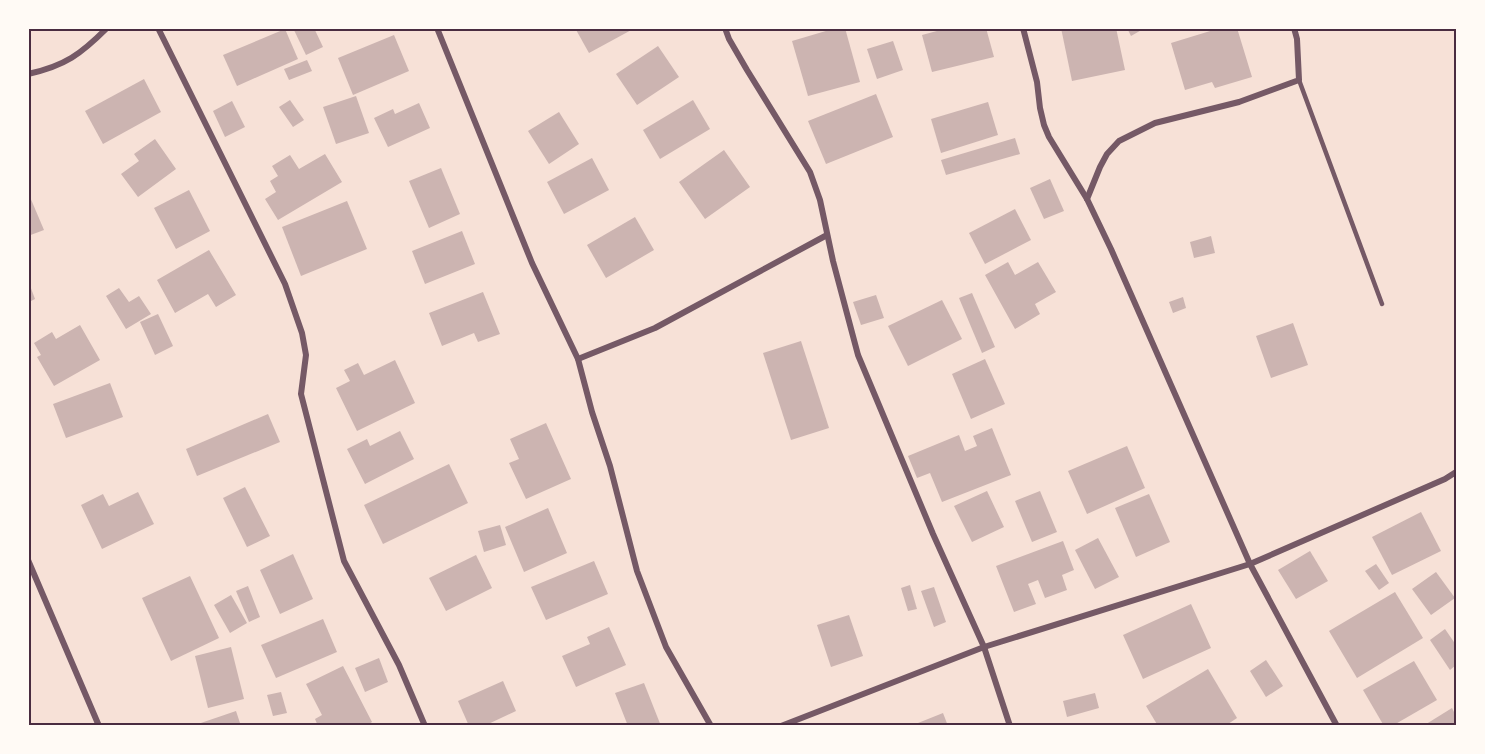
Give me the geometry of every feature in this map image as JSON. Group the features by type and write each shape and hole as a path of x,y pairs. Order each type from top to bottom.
{"street":[{"path":"28,74 68,62 107,28"},
{"path":"158,28 285,284 302,333 306,355 301,394 344,561 399,665 426,726"},
{"path":"437,28 532,262 578,359 638,571 666,647 711,726"},
{"path":"725,28 747,70 810,172 820,200 858,355 984,647 1010,726"},
{"path":"1023,28 1037,82 1044,125 1049,137 1087,199 1250,564 1336,726"},
{"path":"1087,199 1107,154 1119,141 1155,123 1239,102 1299,80 1297,39 1294,28"},
{"path":"578,359 655,327 827,235"},
{"path":"781,726 984,647 1250,564 1434,484 1456,472"},
{"path":"28,560 99,726"}],"lane":[{"path":"1299,80 1382,304"}],"building":[{"path":"293,28 314,28 323,47 306,55"},
{"path":"575,28 635,28 589,53"},
{"path":"836,28 845,28 860,82 808,96 792,41"},
{"path":"948,28 986,28 994,57 932,72 922,35"},
{"path":"1061,28 1116,28 1125,70 1072,81"},
{"path":"1127,28 1145,28 1131,36"},
{"path":"1220,28 1237,28 1252,77 1215,88 1212,82 1185,90 1171,43"},
{"path":"285,29 298,59 237,86 223,55"},
{"path":"394,35 409,71 353,95 338,58"},
{"path":"893,41 903,70 877,79 867,49"},
{"path":"658,46 679,77 637,105 616,74"},
{"path":"307,60 312,71 289,80 284,69"},
{"path":"144,79 161,112 103,144 85,111"},
{"path":"876,94 893,137 826,164 808,121"},
{"path":"356,96 369,133 336,144 323,107"},
{"path":"290,100 304,120 293,127 279,107"},
{"path":"693,100 710,129 660,159 643,130"},
{"path":"232,101 245,127 225,137 213,111"},
{"path":"988,102 998,135 941,153 931,119"},
{"path":"419,103 430,128 388,147 374,118 393,109 395,114"},
{"path":"559,112 579,144 549,164 528,131"},
{"path":"1015,138 1020,154 946,175 941,160"},
{"path":"155,139 176,169 138,197 121,174 139,161 134,154"},
{"path":"724,150 750,187 705,219 679,182"},
{"path":"325,154 342,182 278,220 265,199 276,192 270,181 278,176 272,166 290,155 299,169"},
{"path":"592,158 609,190 564,214 547,182"},
{"path":"441,168 460,214 429,228 409,181"},
{"path":"1050,179 1064,211 1044,219 1030,188"},
{"path":"189,190 210,231 176,249 154,208"},
{"path":"28,197 44,230 28,236"},
{"path":"347,201 367,249 301,276 282,227"},
{"path":"1015,209 1031,240 985,264 969,233"},
{"path":"635,217 654,250 606,278 587,245"},
{"path":"462,231 475,264 425,284 412,251"},
{"path":"1211,236 1215,253 1194,258 1190,242"},
{"path":"209,250 236,295 216,307 208,294 175,313 157,280"},
{"path":"1008,262 1015,275 1038,262 1056,292 1035,304 1040,314 1015,329 985,275"},
{"path":"29,283 35,299 29,302"},
{"path":"119,288 129,302 139,296 151,314 126,329 106,296"},
{"path":"483,292 500,334 478,342 474,333 442,346 429,313"},
{"path":"972,293 995,347 982,353 959,298"},
{"path":"876,295 884,318 861,325 853,302"},
{"path":"1183,297 1186,308 1173,313 1169,302"},
{"path":"942,300 962,339 908,366 888,326"},
{"path":"158,314 173,346 155,355 140,322"},
{"path":"1293,323 1308,365 1271,378 1256,336"},
{"path":"80,325 100,360 54,386 37,357 41,355 34,343 52,332 56,339"},
{"path":"801,341 829,428 791,440 763,353"},
{"path":"985,359 1005,404 971,419 952,374"},
{"path":"395,360 415,403 357,431 336,388 350,381 344,370 358,363 364,375"},
{"path":"110,383 123,417 66,438 53,404"},
{"path":"268,414 280,442 197,476 186,449"},
{"path":"546,423 571,479 526,499 509,463 519,459 510,439"},
{"path":"992,428 1011,475 942,502 930,473 917,478 908,456 959,435 965,451 977,446 973,436"},
{"path":"400,431 414,459 365,484 347,449 367,439 370,446"},
{"path":"1127,446 1145,488 1087,514 1068,471"},
{"path":"449,464 468,503 383,544 364,505"},
{"path":"245,487 270,536 247,547 223,498"},
{"path":"987,491 1004,527 972,542 954,506"},
{"path":"1040,491 1057,532 1032,542 1015,501"},
{"path":"138,492 154,524 102,549 81,505 103,494 109,506"},
{"path":"1149,494 1170,542 1136,557 1115,508"},
{"path":"548,508 567,553 524,572 505,527"},
{"path":"1421,512 1441,551 1392,575 1372,537"},
{"path":"500,525 506,545 484,552 478,531"},
{"path":"1098,538 1119,577 1095,589 1075,550"},
{"path":"1063,541 1074,570 1062,575 1067,590 1045,598 1038,580 1028,584 1036,604 1014,612 996,566"},
{"path":"1310,551 1328,581 1296,599 1278,570"},
{"path":"293,554 313,599 280,614 260,570"},
{"path":"476,555 492,588 446,611 429,578"},
{"path":"594,561 608,594 546,620 531,587"},
{"path":"1376,564 1389,583 1379,590 1365,571"},
{"path":"1436,572 1455,598 1431,615 1412,589"},
{"path":"190,576 219,638 171,661 142,598"},
{"path":"910,585 917,609 908,611 901,588"},
{"path":"248,586 260,617 249,622 236,591"},
{"path":"934,587 946,622 934,627 921,591"},
{"path":"1395,592 1423,638 1357,678 1329,631"},
{"path":"231,595 247,623 230,633 214,605"},
{"path":"1191,604 1211,648 1143,679 1123,635"},
{"path":"849,615 863,656 831,667 817,625"},
{"path":"323,619 337,652 276,678 261,645"},
{"path":"609,627 626,665 576,687 562,656 590,644 587,637"},
{"path":"1445,629 1456,645 1456,665 1450,670 1430,640"},
{"path":"231,647 244,699 208,708 195,656"},
{"path":"379,658 388,682 365,692 355,668"},
{"path":"1266,660 1283,686 1266,697 1250,671"},
{"path":"1414,661 1437,700 1392,726 1384,726 1363,690"},
{"path":"343,666 372,722 366,726 318,726 315,719 322,715 306,684"},
{"path":"1208,669 1237,718 1225,726 1158,726 1146,706"},
{"path":"503,681 516,711 484,726 469,726 458,701"},
{"path":"644,683 661,726 628,726 615,693"},
{"path":"281,692 287,713 273,716 267,695"},
{"path":"1095,693 1099,708 1067,717 1063,701"},
{"path":"1452,708 1456,716 1456,726 1423,726"},
{"path":"236,711 241,726 195,726 195,725"},
{"path":"943,713 948,726 913,726 913,725"}]}
